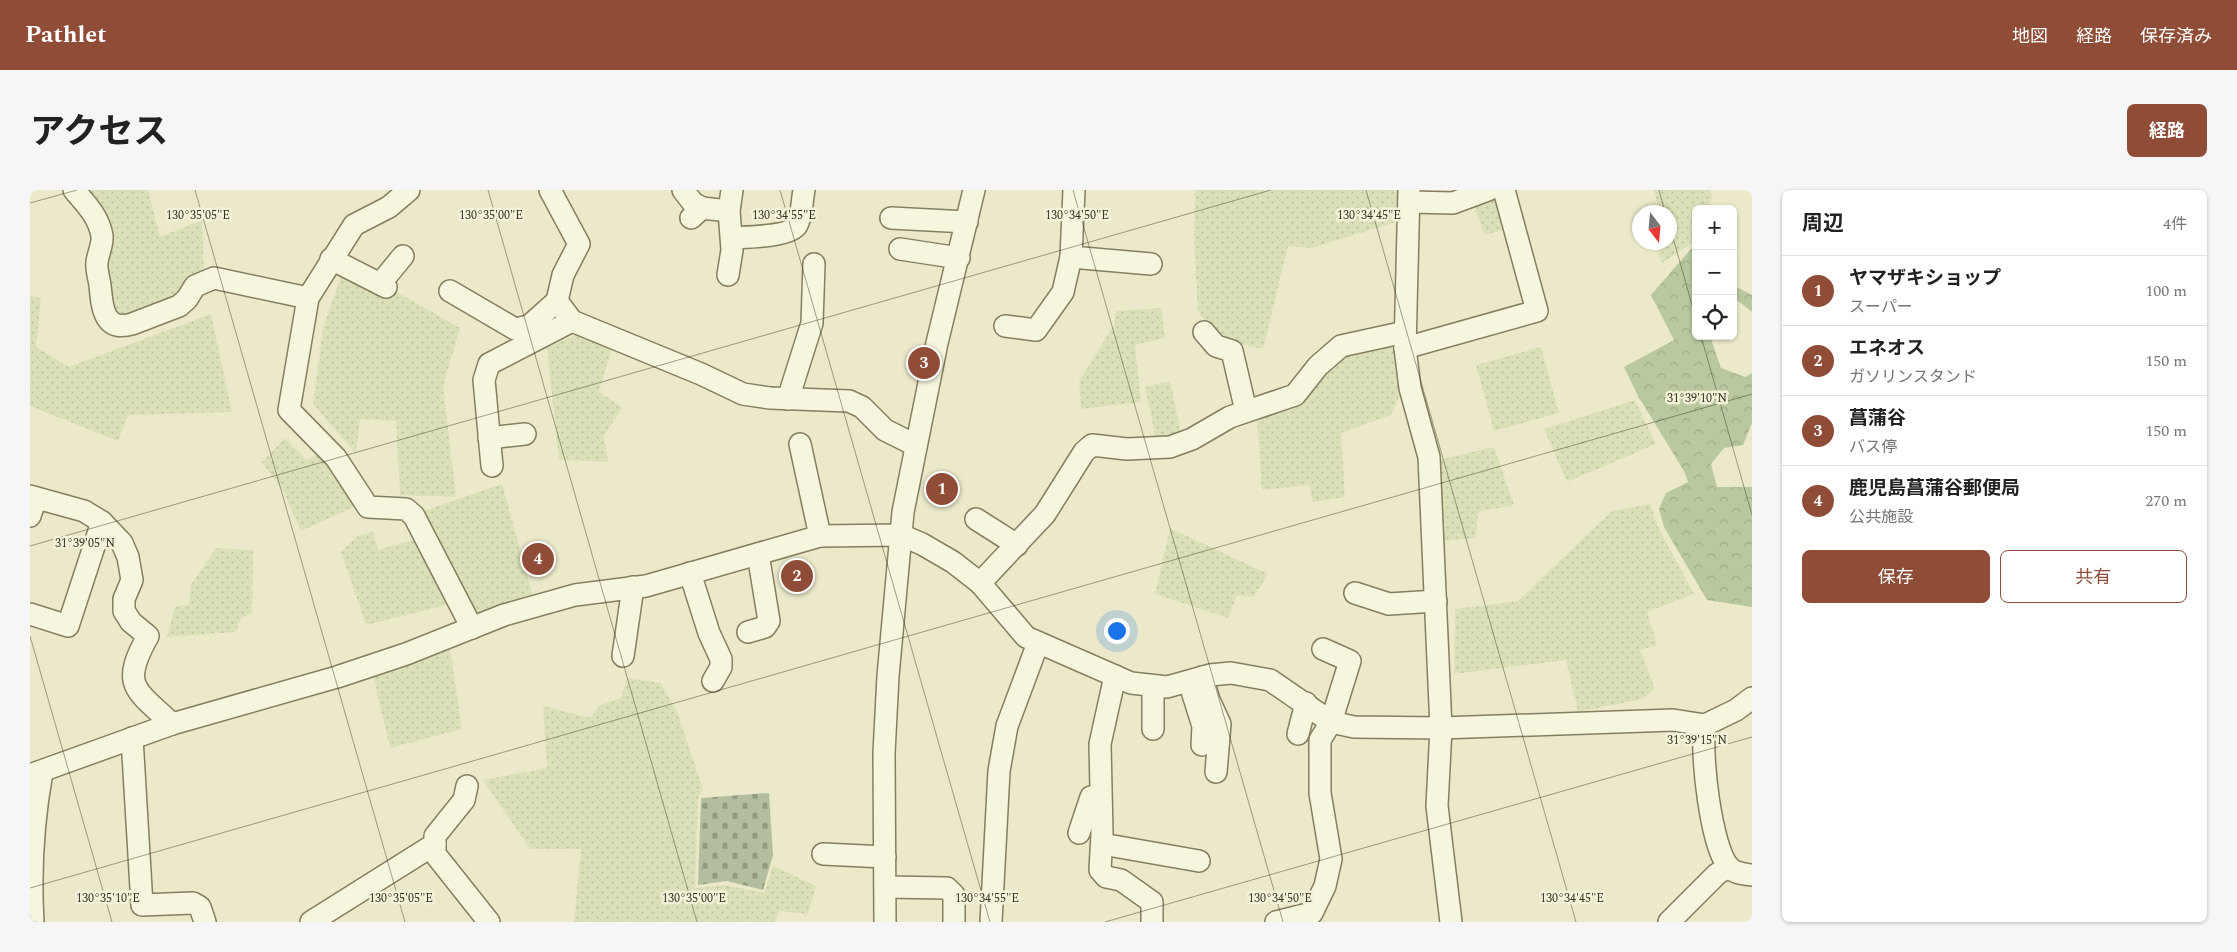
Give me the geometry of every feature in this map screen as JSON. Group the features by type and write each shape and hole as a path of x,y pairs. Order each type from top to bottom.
{"street":[{"path":"74,190 97,217 103,237 97,263 102,303 106,317 115,325 124,326 132,324 179,306 187,299 195,286 214,278 308,298"},
{"path":"409,190 389,207 354,225 308,298 290,410 336,458 368,507 406,510 414,516 472,628"},
{"path":"450,290 515,329 530,326 557,301 563,276 579,244 550,190"},
{"path":"683,190 693,203 696,213 729,211"},
{"path":"728,275 732,250 729,211 732,190"},
{"path":"732,238 774,234 792,230 797,224 804,190"},
{"path":"885,922 886,714 903,512 915,445 974,190"},
{"path":"1005,326 1036,330 1063,292 1071,257 1074,190"},
{"path":"1451,922 1437,806 1441,728 1429,457 1410,388 1405,340 1409,196 1454,203 1488,190"},
{"path":"980,583 1045,514 1084,452 1092,445 1127,449 1170,447 1192,439 1230,417 1295,395 1318,366 1341,346 1405,340 1537,311 1504,190"},
{"path":"891,218 968,222"},
{"path":"900,249 958,258"},
{"path":"331,259 383,286 403,256"},
{"path":"1071,257 1151,264"},
{"path":"788,399 812,322 814,264"},
{"path":"557,301 572,321 701,374 743,394 788,399 849,401 862,407 885,430 915,445"},
{"path":"492,466 484,380 489,364 572,321"},
{"path":"1204,332 1216,346 1232,352 1246,411"},
{"path":"489,438 525,434"},
{"path":"800,444 820,536"},
{"path":"32,504 84,511 102,522 122,543 128,557 132,580 124,599 124,611 131,622 148,636 133,663 133,681 137,692 172,724"},
{"path":"976,519 1016,545"},
{"path":"30,614 68,626 102,522"},
{"path":"33,922 31,885 36,774 172,724 338,677 406,654 504,615 575,595 633,587 690,573 820,536 901,535 934,550 980,583 1026,637 1131,683 1153,687 1167,686 1231,673 1270,680 1336,723 1354,727 1441,728 1673,720 1705,725 1736,710 1752,698"},
{"path":"748,632 765,627 769,621 758,554"},
{"path":"690,573 708,633 721,659 721,667 713,681"},
{"path":"623,656 633,587"},
{"path":"1356,593 1389,604 1436,601"},
{"path":"990,922 999,771 1008,726 1038,643"},
{"path":"1323,649 1356,663 1336,723 1333,794"},
{"path":"1079,833 1115,676"},
{"path":"1196,679 1203,726 1202,745"},
{"path":"1196,679 1209,700 1220,724 1216,772"},
{"path":"1153,687 1153,729"},
{"path":"1298,734 1306,703"},
{"path":"1276,922 1312,914 1325,886 1331,859 1320,793 1320,740 1336,723"},
{"path":"1705,725 1702,741 1705,781 1712,818 1728,867 1735,872 1752,875"},
{"path":"132,738 142,905 193,903 200,907 205,922"},
{"path":"467,786 464,800 436,836 435,854 489,922"},
{"path":"1089,793 1102,844 1100,870 1106,877 1121,880 1152,902 1152,922"},
{"path":"311,922 435,844"},
{"path":"1102,844 1199,861"},
{"path":"823,854 885,857"},
{"path":"1669,922 1717,874 1728,867"},
{"path":"885,887 947,888 954,895 954,922"}],"green space":[{"path":"81,190 148,190 160,237 202,220 204,272 183,295 123,318 111,312"},
{"path":"1195,190 1400,190 1399,221 1312,248 1288,246 1263,349 1223,340 1198,312 1194,238"},
{"path":"1654,190 1710,190 1712,198 1709,205 1692,205 1692,243 1662,263 1657,250 1677,250 1677,205 1657,205"},
{"path":"1500,196 1508,228 1485,235 1474,206"},
{"path":"1692,248 1692,340 1711,340 1721,368 1745,377 1752,373 1752,423 1743,445 1724,448 1711,464 1717,487 1752,487 1752,607 1707,600 1664,527 1659,509 1666,493 1688,482 1684,471 1638,396 1624,367 1674,340 1651,295"},
{"path":"346,263 460,328 443,386 456,497 400,495 396,421 360,419 356,454 313,404 323,328"},
{"path":"1737,287 1752,295 1752,312 1737,300"},
{"path":"30,296 41,298 36,347 69,367 211,314 232,412 128,415 118,441 30,406"},
{"path":"1161,308 1165,338 1135,345 1141,402 1081,409 1079,381 1114,325 1116,311"},
{"path":"595,326 616,336 599,391 622,408 604,436 608,462 559,460 547,348"},
{"path":"1397,342 1402,390 1391,415 1341,433 1345,497 1313,502 1309,485 1262,490 1257,418 1290,411 1323,371 1345,353"},
{"path":"1541,347 1559,413 1494,431 1476,365"},
{"path":"1170,381 1182,438 1157,444 1145,387"},
{"path":"1635,400 1656,444 1567,482 1544,429"},
{"path":"285,438 307,460 332,444 365,502 301,531 284,493 262,462"},
{"path":"1494,447 1514,505 1478,512 1476,538 1443,541 1438,460"},
{"path":"502,484 533,597 473,618 418,513"},
{"path":"1650,504 1659,529 1694,594 1647,612 1657,645 1640,650 1655,689 1642,699 1578,712 1566,660 1454,674 1455,609 1518,601 1612,511"},
{"path":"1170,528 1268,574 1254,597 1237,595 1228,618 1155,594"},
{"path":"373,532 378,550 423,537 455,603 366,625 341,552 359,535"},
{"path":"216,548 253,550 252,612 241,619 236,632 167,637 175,607 189,604 191,585"},
{"path":"450,648 462,729 390,748 373,675"},
{"path":"627,678 661,683 677,712 703,789 698,798 695,888 725,885 764,893 773,866 816,886 808,914 779,911 775,922 574,922 581,849 530,849 483,780 547,768 543,706 590,718 600,705 621,698"},
{"path":"769,793 773,855 763,890 727,881 698,885 701,798"}],"place":[{"name":"菖蒲谷","path":"924,363"},
{"name":"ヤマザキショップ","path":"942,489"},
{"name":"鹿児島菖蒲谷郵便局","path":"538,559"},
{"name":"エネオス","path":"797,576"}]}
